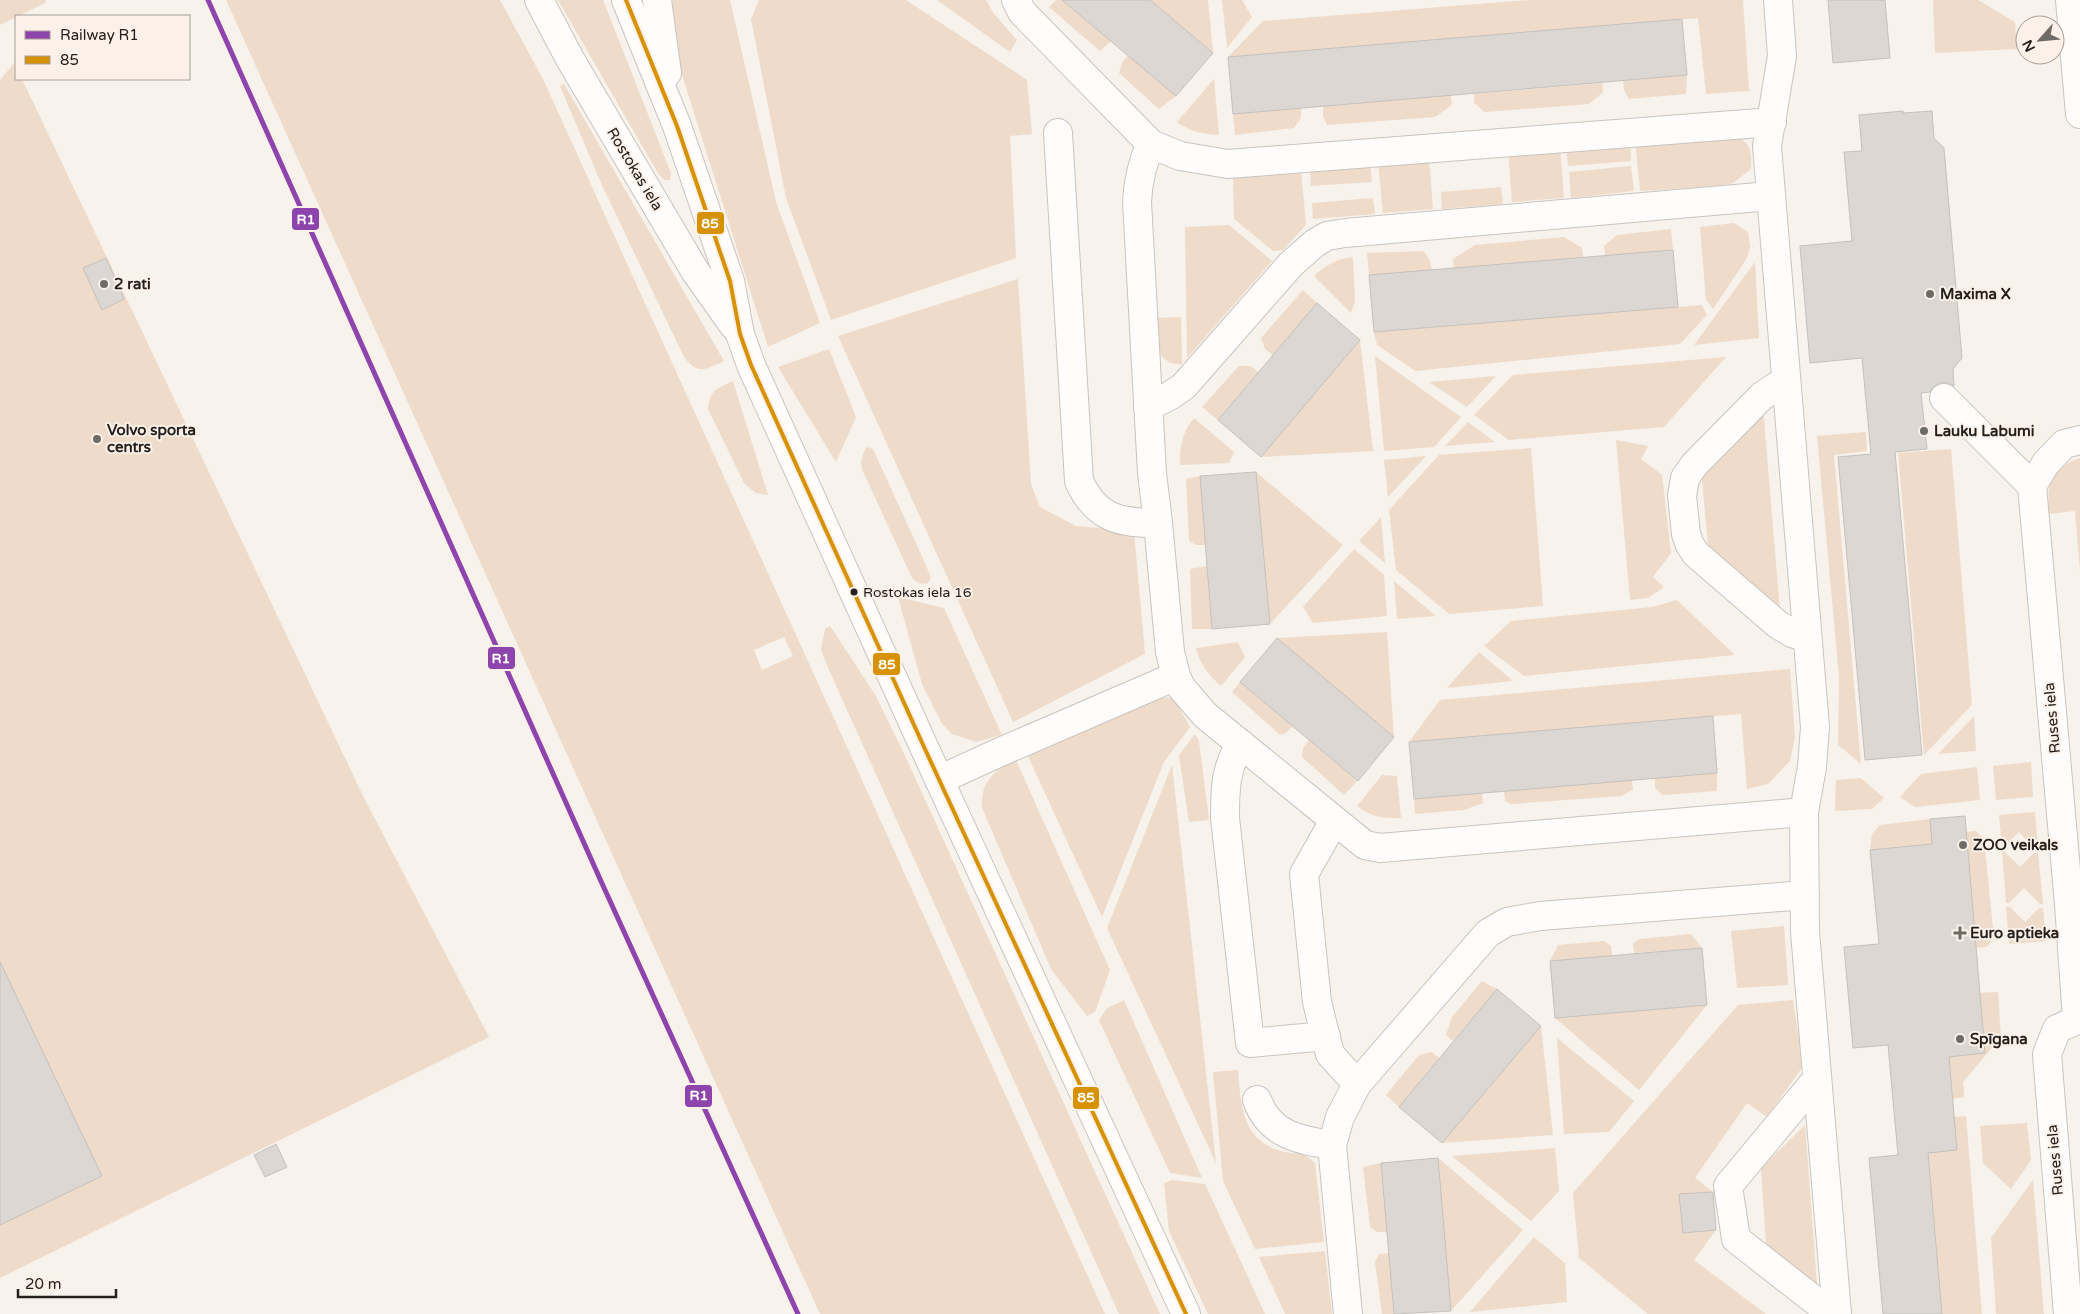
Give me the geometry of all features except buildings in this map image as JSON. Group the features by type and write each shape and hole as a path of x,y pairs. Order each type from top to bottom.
{"street":[{"name":"Rostokas iela","path":"539,0 570,59 695,271 740,334"},
{"name":"Rostokas iela","path":"626,0 677,126 730,281 740,334 751,365 939,780 1186,1314"},
{"path":"657,0 662,47 677,126"},
{"path":"1016,0 1022,12 1151,144 1180,156 1228,164 1772,122"},
{"path":"1778,0 1782,56 1767,146 1815,727 1812,767 1804,812 1806,940 1837,1314"},
{"path":"2074,16 2080,114"},
{"path":"1058,132 1079,481 1097,508 1108,516 1132,523 1158,523"},
{"path":"1151,144 1142,162 1138,181 1138,202 1152,473 1170,652 1176,676 1191,700 1205,715 1365,845 1380,848 1804,812"},
{"path":"1148,407 1171,396 1192,378 1291,264 1315,243 1327,236 1770,196"},
{"path":"1786,380 1762,396 1694,465 1686,478 1682,496 1686,534 1696,554 1777,624 1792,633 1808,638"},
{"path":"1944,398 2032,486 2046,463 2064,444 2080,440"},
{"name":"Ruses iela","path":"2032,486 2078,1020 2057,1029 2047,1054 2068,1314"},
{"path":"939,780 1176,676"},
{"path":"1241,744 1227,772 1225,802 1250,1043 1326,1036"},
{"path":"1334,821 1304,874 1317,1002 1330,1054 1357,1084"},
{"path":"1348,1314 1332,1145 1340,1117 1357,1084 1488,934 1507,922 1549,915 1805,895"},
{"path":"1817,1079 1728,1186 1736,1239 1832,1314"},
{"path":"1257,1100 1266,1120 1278,1129 1302,1140 1332,1145"}],"shaded area":[{"path":"0,0 46,0 45,3 20,15 15,15 15,18 0,25"},
{"path":"226,0 500,0 543,79 1105,1314 820,1314","holes":["784,637 793,656 762,670 754,650"]},
{"path":"558,0 603,0 671,173 670,180 665,180 659,175"},
{"path":"672,0 730,0 776,202 820,323 768,347 678,62"},
{"path":"759,0 906,0 1027,80 1032,134 1010,136 1016,258 831,320 786,198 751,19"},
{"path":"937,0 986,0 994,14 1017,40 1010,52"},
{"path":"1056,0 1062,0 1111,41 1100,51 1049,7"},
{"path":"1150,0 1208,0 1213,53"},
{"path":"1222,0 1242,0 1252,17 1227,48"},
{"path":"1530,0 1743,0 1749,91 1706,94 1698,18 1228,57 1263,21"},
{"path":"1933,0 1978,0 2015,22 2015,49 1935,53"},
{"path":"1128,55 1176,96 1159,109 1119,73 1122,63"},
{"name":"Volvo sporta centrs","path":"14,63 15,80 22,80 364,798 489,1037 0,1278 0,80"},
{"path":"1687,75 1686,94 1629,99 1624,90 1623,81"},
{"path":"1214,79 1219,135 1197,132 1177,122"},
{"path":"1602,83 1603,92 1589,104 1485,112 1474,103 1474,94"},
{"path":"564,84 724,361 706,369 701,369 692,366 683,355 601,183 560,86"},
{"path":"1451,95 1452,105 1435,117 1327,125 1323,116 1323,106"},
{"path":"1301,108 1301,118 1294,128 1235,135 1233,114"},
{"path":"1737,136 1745,142 1750,150 1751,169 1733,183 1719,186 1640,191 1635,139"},
{"path":"1630,139 1631,161 1568,166 1566,145"},
{"path":"1560,146 1564,198 1512,202 1508,150"},
{"path":"1429,158 1433,209 1383,213 1378,162"},
{"path":"1370,163 1372,182 1311,186 1310,168"},
{"path":"1631,166 1634,191 1571,198 1569,172"},
{"path":"1301,170 1306,225 1283,250 1273,251 1234,219 1233,174"},
{"path":"1501,187 1503,204 1442,209 1441,192"},
{"path":"1373,198 1375,214 1313,219 1312,203"},
{"path":"1734,223 1748,232 1750,247 1747,258 1713,309 1706,300 1700,227"},
{"path":"1229,225 1272,261 1187,358 1185,227"},
{"path":"1671,229 1673,250 1605,256 1604,246 1617,235"},
{"path":"1564,237 1582,248 1583,257 1454,269 1453,259 1475,245"},
{"path":"1424,251 1430,261 1432,270 1369,275 1367,253"},
{"path":"1353,257 1355,301 1351,313 1314,276 1332,263"},
{"path":"1755,262 1759,338 1694,345"},
{"path":"1018,279 1031,484 1040,507 1076,526 1134,531 1145,654 1013,722 838,336"},
{"path":"1303,290 1317,303 1273,355 1265,349 1261,338"},
{"path":"1702,305 1707,315 1680,344 1415,371 1377,345 1374,332"},
{"path":"1181,317 1182,364 1173,363 1162,356 1157,342 1155,318"},
{"path":"1360,340 1373,451 1261,457"},
{"path":"829,349 856,417 836,462 778,367"},
{"path":"1375,356 1461,417 1434,447 1384,451"},
{"path":"1726,357 1664,427 1509,440 1474,415 1513,375"},
{"path":"1239,366 1251,366 1258,372 1218,420 1202,407"},
{"path":"1496,376 1467,407 1429,382"},
{"path":"733,381 768,495 756,493 744,483 708,409 710,397 715,390"},
{"path":"1763,407 1780,612 1709,556 1701,469"},
{"path":"1194,418 1234,452 1229,463 1180,465 1182,440"},
{"path":"1468,422 1495,442 1445,446"},
{"path":"1866,432 1867,451 1834,455 1861,764 1838,745 1839,677 1817,436"},
{"path":"1616,440 1648,446 1641,459 1662,475 1671,553 1653,577 1664,587 1648,598 1630,600"},
{"path":"866,447 873,449 925,563 931,578 927,584 918,583 912,578 862,469 861,461"},
{"path":"1531,448 1543,606 1449,614 1396,570 1389,510 1439,455"},
{"path":"1951,449 1972,705 1924,755 1898,453"},
{"path":"1426,456 1388,497 1384,460"},
{"path":"2079,458 2080,572 2075,511 2049,514 2048,503 2050,486 2056,473"},
{"path":"1256,472 1343,545 1270,624"},
{"path":"1200,476 1206,545 1196,545 1189,541 1186,479"},
{"path":"1381,517 1385,563 1359,541"},
{"path":"1354,549 1384,575 1387,616 1313,623 1303,607"},
{"path":"1207,566 1212,629 1192,629 1190,569"},
{"path":"1394,581 1436,616 1397,619"},
{"path":"898,597 944,608 1002,735 976,742 952,734 942,724 922,684"},
{"path":"1677,600 1735,655 1524,676 1484,646 1511,621 1652,607"},
{"path":"830,626 876,696 907,760 1160,1314 1119,1314 829,670 821,650 825,629"},
{"path":"1387,632 1394,737 1277,638"},
{"path":"1238,642 1245,657 1221,686 1205,669 1196,648"},
{"path":"1479,652 1513,681 1447,688"},
{"path":"1790,669 1795,737 1790,761 1768,784 1747,789 1741,714 1409,742 1440,700"},
{"path":"1240,682 1293,726 1286,733 1280,735 1232,692"},
{"path":"1160,697 1174,698 1190,727 1164,762 1102,917 1026,752"},
{"path":"1974,716 1976,751 1938,754"},
{"path":"1195,734 1199,741 1209,820 1189,822 1179,755"},
{"path":"1309,740 1357,781 1344,795 1302,757 1303,748"},
{"path":"1015,758 1110,970 1095,1012 1087,1016 1051,969 982,808 982,798 986,783 995,773"},
{"path":"2031,762 2033,797 1996,800 1993,766"},
{"path":"1172,765 1216,1163 1107,928"},
{"path":"1977,767 1980,800 1915,807 1900,797 1921,774"},
{"path":"1717,773 1717,791 1662,795 1655,788 1655,778"},
{"path":"1382,775 1397,776 1401,818 1378,816 1368,813 1357,806"},
{"path":"1861,778 1884,798 1872,809 1835,811 1836,780"},
{"path":"1632,780 1633,790 1621,796 1511,804 1505,801 1504,791"},
{"path":"1482,793 1483,803 1464,810 1415,814 1414,799"},
{"path":"2035,812 2038,848 2035,849 2019,832 2002,847 1999,815"},
{"path":"1930,819 1932,844 1870,850 1872,834 1880,825"},
{"path":"1976,831 1984,839 1994,938 1987,947 1976,948 1966,832"},
{"path":"2002,851 2020,867 2034,853 2038,853 2043,904 2040,904 2024,888 2009,903 2006,903"},
{"path":"2006,907 2010,907 2025,922 2039,908 2043,908 2046,941 2009,944"},
{"path":"1784,926 1788,985 1737,988 1731,931"},
{"path":"1691,934 1702,948 1634,953 1633,944 1639,939"},
{"path":"1604,941 1611,946 1612,956 1550,961 1558,945"},
{"path":"1482,981 1497,989 1453,1041 1446,1035 1452,1017"},
{"path":"1998,992 2001,1037 1963,1082 1964,1097 1953,1099 1949,1057 1985,1053 1980,993"},
{"path":"1124,1000 1202,1178 1170,1173 1099,1020 1107,1008"},
{"path":"1793,1000 1803,1066 1767,1117 1747,1103 1695,1178 1713,1192 1679,1195 1683,1233 1716,1230 1694,1260 1766,1314 1648,1314 1579,1258 1573,1193 1738,1005"},
{"path":"1707,1005 1639,1090 1555,1018"},
{"path":"1541,1026 1553,1135 1442,1143"},
{"path":"1557,1038 1634,1101 1609,1132 1564,1134"},
{"path":"1432,1052 1439,1058 1399,1107 1386,1095 1419,1055"},
{"path":"1238,1070 1242,1108 1251,1130 1268,1146 1281,1151 1302,1154 1315,1163 1324,1242 1255,1249 1223,1181 1213,1072"},
{"path":"1966,1116 1982,1314 1942,1314 1928,1153 1954,1117"},
{"path":"2027,1123 2031,1160 2011,1189 1983,1163 1980,1126"},
{"path":"1805,1125 1817,1284 1766,1245 1761,1168"},
{"path":"1555,1148 1559,1191 1531,1221 1452,1156"},
{"path":"1438,1158 1523,1230 1451,1311"},
{"path":"1381,1163 1387,1232 1377,1232 1370,1227 1363,1167"},
{"path":"1172,1180 1205,1184 1265,1314 1208,1314 1169,1231 1164,1183"},
{"path":"2033,1180 2044,1314 1996,1314 1991,1238"},
{"path":"1534,1237 1565,1263 1567,1302 1470,1312"},
{"path":"1325,1251 1332,1314 1285,1314 1259,1257"},
{"path":"1389,1253 1394,1314 1382,1314 1375,1262 1379,1254"}],"rail line":[{"name":"R1","path":"208,0 600,879 798,1314"}],"transit line":[{"name":"85","path":"626,0 677,126 730,281 740,334 751,365 924,747 1186,1314"}],"place":[{"name":"2 rati","path":"104,284"},
{"name":"Maxima X","path":"1930,294"},
{"name":"Lauku Labumi","path":"1924,431"},
{"name":"Volvo sporta centrs","path":"97,439"},
{"name":"Rostokas iela 16","path":"854,592"},
{"name":"ZOO veikals","path":"1963,845"},
{"name":"Euro aptieka","path":"1960,933"},
{"name":"Spīgana","path":"1960,1039"}]}
